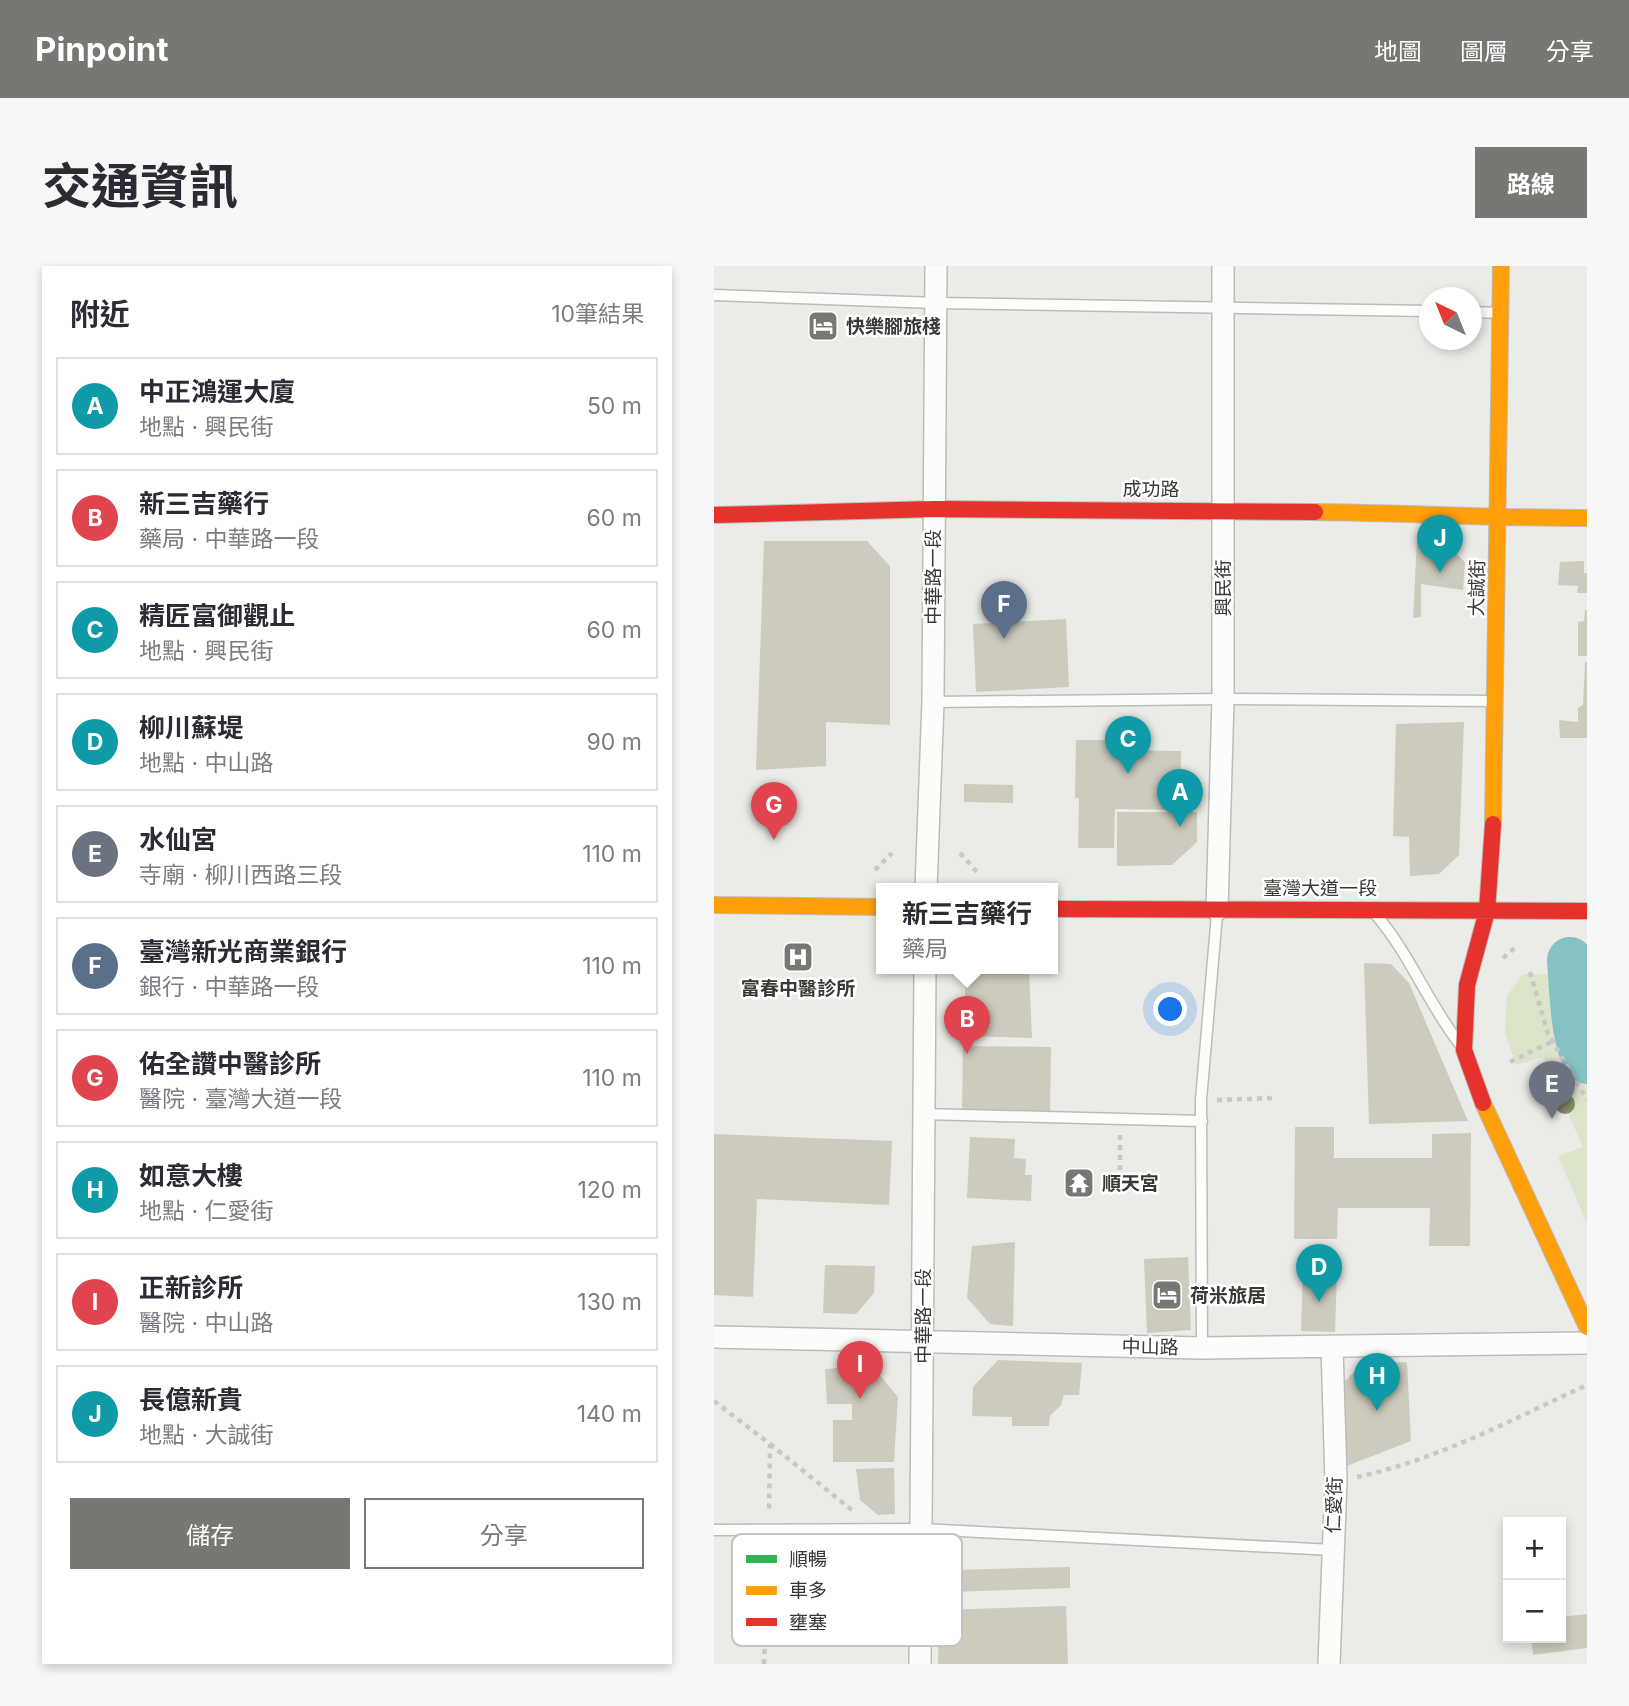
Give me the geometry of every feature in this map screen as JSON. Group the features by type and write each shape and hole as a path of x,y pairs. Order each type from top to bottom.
{"street":[{"name":"中華路一段","path":"926,883 933,702 936,266"},
{"name":"興民街","path":"1217,910 1223,699 1223,266"},
{"name":"大誠街","path":"1501,266 1493,851 1487,911 1467,985 1464,1049 1475,1085 1587,1327"},
{"name":"成功路","path":"714,515 934,509 1587,518"},
{"path":"714,905 876,907"},
{"name":"臺灣大道一段","path":"1058,909 1587,911"},
{"name":"中華路一段","path":"922,1534 925,974"},
{"name":"中山路","path":"714,1337 1202,1348 1587,1343"},
{"name":"仁愛街","path":"1329,1664 1336,1481 1332,1346"},
{"name":"中華路一段","path":"920,1646 920,1664"}],"lane":[{"path":"714,295 936,303 1419,311"},
{"path":"1482,312 1502,313"},
{"path":"933,702 1223,699 1495,701"},
{"path":"1370,909 1393,935 1441,1021 1464,1049"},
{"path":"1202,1348 1201,1100 1217,910"},
{"path":"923,1114 1202,1121"},
{"path":"714,1530 922,1529 1333,1550"}],"path":[{"path":"875,870 892,853"},
{"path":"960,853 977,872"},
{"path":"1531,972 1548,1034 1587,1100"},
{"path":"1510,1062 1553,1041"},
{"path":"1201,1100 1272,1098"},
{"path":"1120,1120 1120,1194"},
{"path":"1336,1481 1388,1470 1468,1439 1587,1385"},
{"path":"770,1444 875,1530"}],"green space":[{"path":"1523,974 1587,976 1587,1224 1558,1156 1583,1147 1543,1057 1516,1065 1505,1032 1507,996"}],"water":[{"path":"1585,991 1587,1082 1558,1029 1554,1006 1554,994"}],"building":[{"path":"1441,538 1465,562 1463,590 1421,584 1421,617 1413,618 1417,540"},
{"path":"764,541 867,541 890,566 890,725 826,722 826,766 756,770"},
{"path":"1584,561 1587,593 1577,593 1578,586 1558,585 1560,562"},
{"path":"1585,610 1587,656 1578,656 1578,622 1584,621"},
{"path":"1066,619 1069,687 976,692 973,624"},
{"path":"1585,662 1587,738 1560,738 1559,720 1578,722 1578,708 1583,705"},
{"path":"1464,722 1459,855 1439,874 1410,876 1409,837 1393,836 1396,724"},
{"path":"1076,740 1111,740 1111,750 1181,751 1180,810 1115,809 1114,848 1078,848"},
{"path":"964,784 1013,785 1013,803 964,802"},
{"path":"1117,812 1197,812 1197,842 1172,865 1117,866"},
{"path":"1364,963 1391,964 1409,983 1468,1121 1369,1124"},
{"path":"965,974 1029,974 1032,1038 965,1036"},
{"path":"963,1046 1051,1047 1050,1112 962,1111"},
{"path":"1295,1127 1334,1127 1334,1158 1432,1158 1432,1134 1471,1133 1470,1246 1429,1246 1430,1208 1338,1208 1337,1239 1294,1239"},
{"path":"714,1134 892,1141 889,1205 757,1199 753,1297 714,1295"},
{"path":"970,1137 1015,1139 1014,1158 1026,1159 1025,1175 1032,1175 1031,1201 967,1198"},
{"path":"1015,1242 1013,1326 990,1324 967,1298 972,1246"},
{"name":"荷米旅居","path":"1188,1257 1191,1330 1147,1333 1144,1259"},
{"path":"825,1265 875,1266 874,1293 856,1314 823,1313"},
{"path":"1303,1271 1337,1272 1335,1332 1301,1331"},
{"path":"998,1360 1082,1363 1079,1395 1064,1395 1061,1405 1050,1416 1049,1426 1012,1426 1012,1417 972,1416 973,1387"},
{"path":"1407,1362 1411,1441 1344,1467 1345,1381 1361,1365"},
{"path":"872,1366 898,1397 894,1462 833,1462 833,1420 852,1420 852,1404 827,1404 825,1369"},
{"path":"894,1468 895,1514 878,1515 860,1500 856,1469"},
{"path":"1070,1567 1070,1588 962,1592 962,1570"},
{"path":"1066,1606 1068,1664 938,1664 938,1646 962,1646 962,1609"},
{"path":"1587,1614 1587,1648 1533,1655 1532,1643 1566,1643 1566,1616"}],"waterway":[{"path":"1570,960 1576,1027 1587,1061"}],"traffic: slow":[{"path":"1493,824 1501,266"},
{"path":"1315,512 1587,518"},
{"path":"714,905 876,907"},
{"path":"1483,1103 1587,1327"}],"traffic: jam":[{"path":"714,515 934,509 1315,512"},
{"path":"1483,1103 1464,1050 1467,985 1487,911 1493,824"},
{"path":"1058,909 1587,911"}],"place":[{"name":"快樂腳旅棧","path":"823,326"},
{"name":"長億新貴","path":"1440,573"},
{"name":"臺灣新光商業銀行","path":"1004,639"},
{"name":"精匠富御觀止","path":"1128,774"},
{"name":"中正鴻運大廈","path":"1180,827"},
{"name":"佑全讚中醫診所","path":"774,840"},
{"name":"富春中醫診所","path":"798,957"},
{"name":"新三吉藥行","path":"967,1054"},
{"name":"水仙宮","path":"1552,1119"},
{"name":"順天宮","path":"1079,1183"},
{"name":"荷米旅居","path":"1167,1295"},
{"name":"柳川蘇堤","path":"1319,1302"},
{"name":"正新診所","path":"860,1399"},
{"name":"如意大樓","path":"1377,1411"}]}
